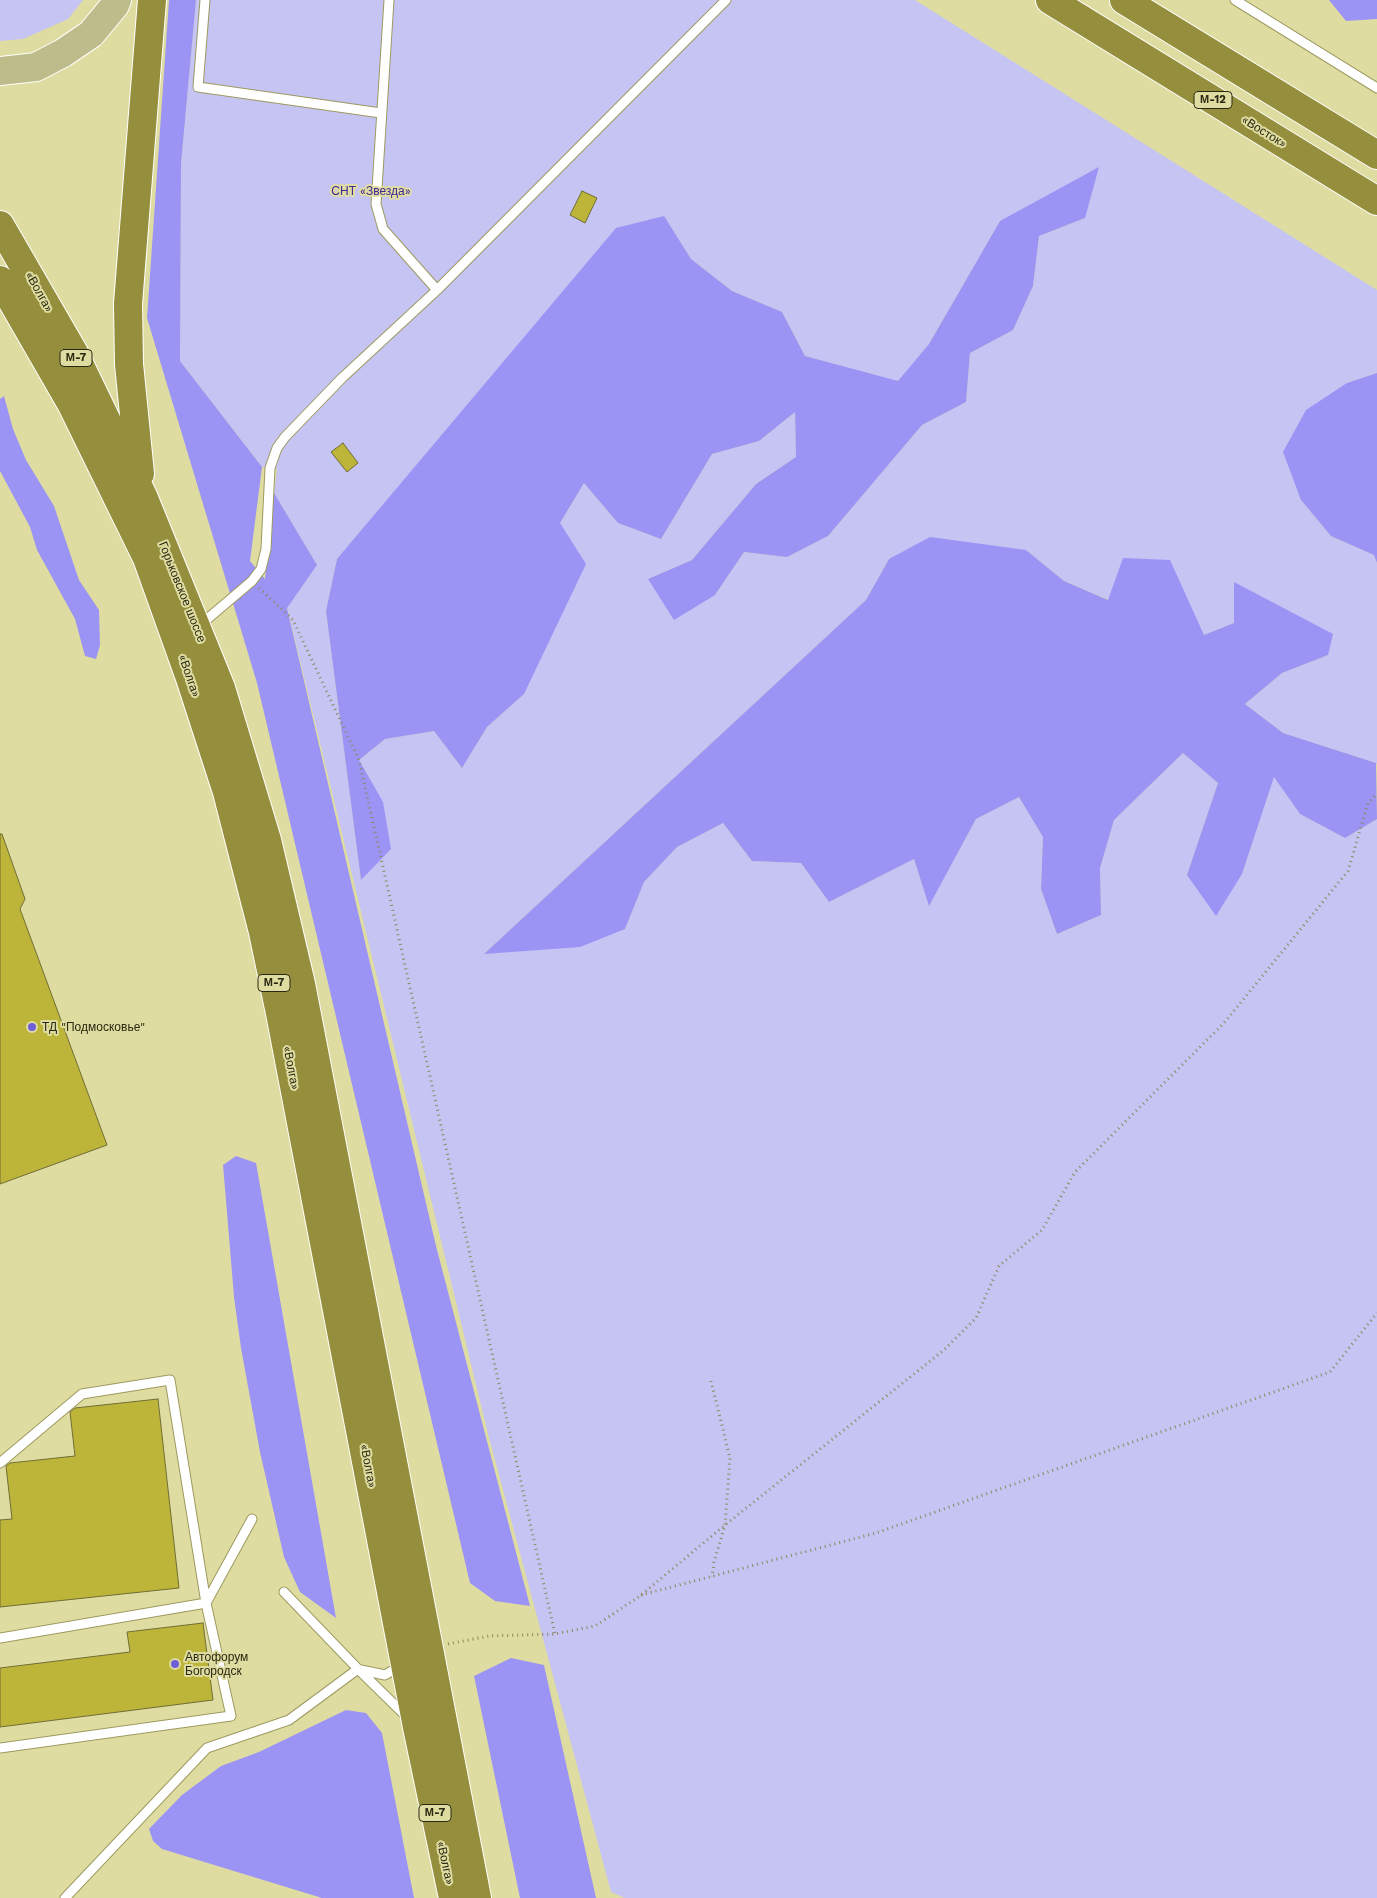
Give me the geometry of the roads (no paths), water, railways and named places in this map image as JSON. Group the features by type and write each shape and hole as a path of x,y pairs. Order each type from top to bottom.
{"highway":[{"path":"142,496 129,364 128,304 152,0"},
{"name":"«Восток»","path":"1050,0 1377,201"},
{"path":"1124,0 1377,155"},
{"name":"«Волга»","path":"0,225 74,353 142,496"},
{"name":"«Волга»","path":"0,280 72,405 146,558 190,678 227,792 263,932 417,1653 477,1898"},
{"name":"Горьковское шоссе","path":"142,496 221,688"},
{"name":"«Волга»","path":"221,688 267,840 301,984 417,1653 418,1727 453,1898"}],"main road":[{"path":"0,71 36,67 63,53 91,34 117,0"}],"lane":[{"path":"205,0 198,87 381,114"},
{"path":"389,0 376,204 383,229 437,290"},
{"path":"197,628 252,581 261,568 266,549 270,468 277,448 294,427 342,378 437,290 726,0"},
{"path":"1235,0 1377,88"},
{"path":"0,1463 82,1394 170,1380 206,1603 231,1716 0,1748"},
{"path":"206,1603 252,1519"},
{"path":"284,1592 358,1670 418,1727"},
{"path":"0,1638 206,1603"},
{"path":"65,1898 207,1748 289,1720 358,1670 385,1675 417,1653"}],"place":[{"name":"ТД \"Подмосковье\"","path":"32,1027"},
{"name":"Автофорум Богородск","path":"175,1664"}],"park label":[{"name":"СНТ «Звезда»","path":"371,191"}]}
